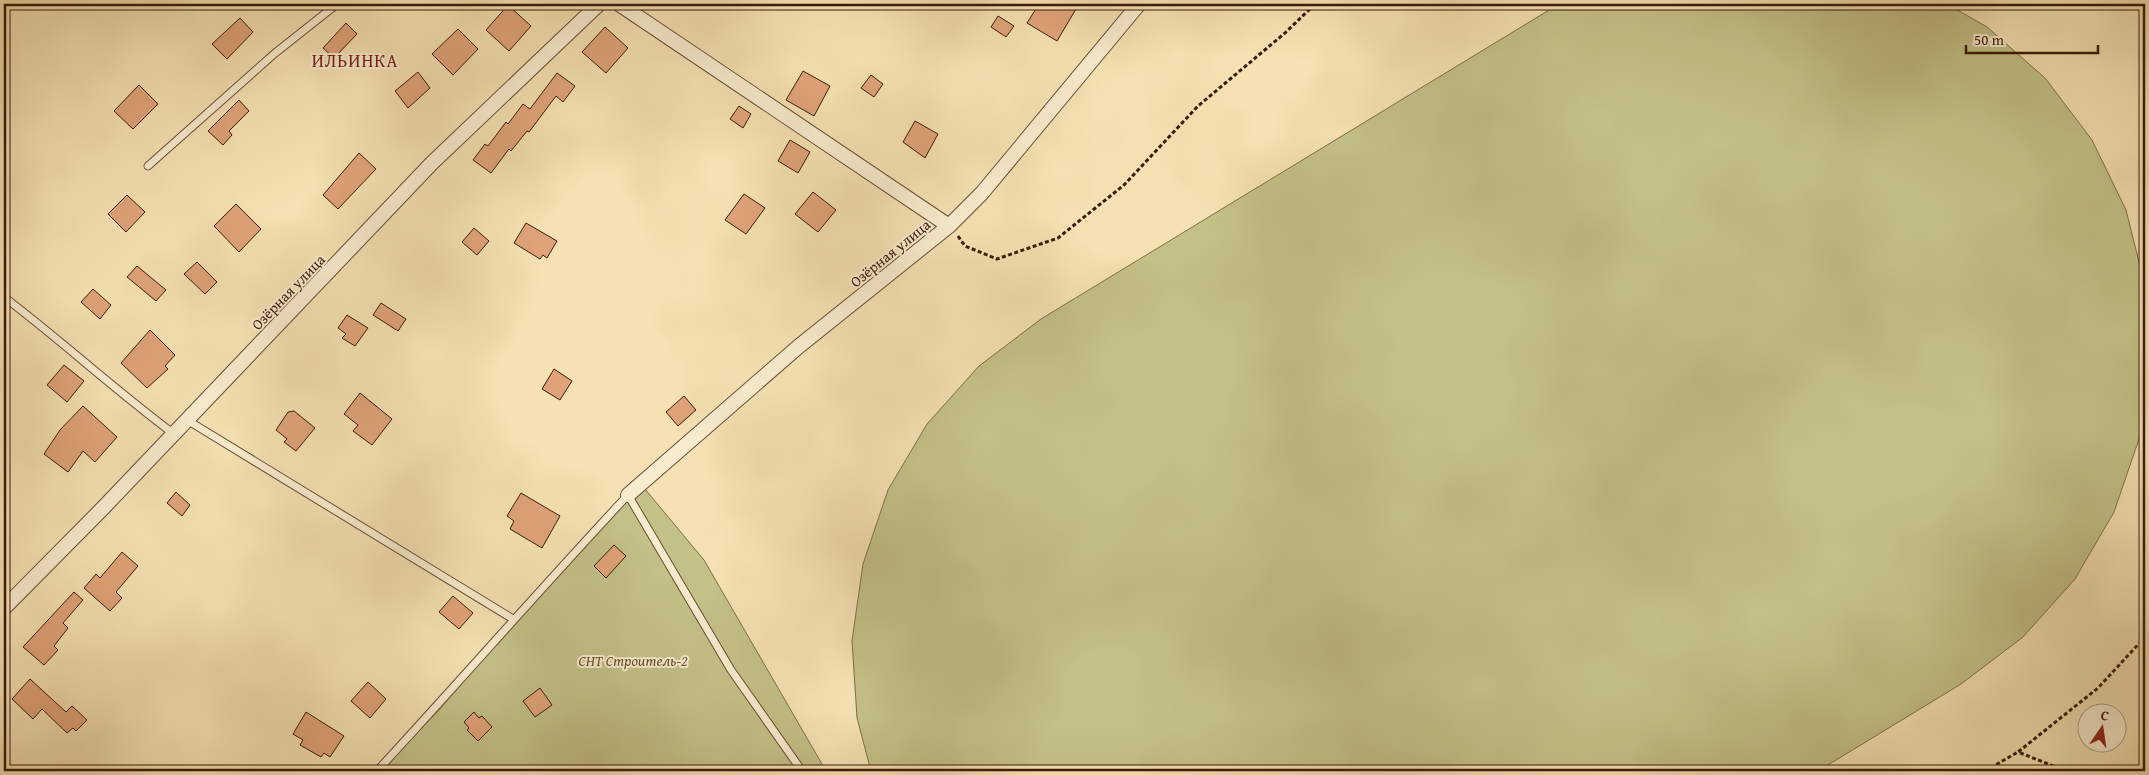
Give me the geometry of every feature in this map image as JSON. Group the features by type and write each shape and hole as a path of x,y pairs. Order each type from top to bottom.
{"street":[{"name":"Озёрная улица","path":"4,608 104,508 432,163 599,4"},
{"path":"619,4 950,226"},
{"name":"Озёрная улица","path":"628,495 798,347 950,226 982,193 1139,4"}],"lane":[{"path":"148,166 274,54 337,4"},
{"path":"4,297 129,400 174,434"},
{"path":"187,420 513,619"},
{"path":"377,771 463,678 513,619 628,495 732,670 802,771"}],"path":[{"path":"950,226 966,246 997,259 1058,238 1124,185 1198,106 1285,33 1315,4"},
{"path":"1985,771 2018,752 2098,688 2145,637"},
{"path":"2018,752 2066,771"}],"green space":[{"path":"1559,4 1947,4 1987,27 2045,78 2092,140 2126,210 2145,286 2145,396 2139,439 2114,512 2075,579 2023,637 1961,684 1818,771 871,771 857,718 852,641 863,564 888,490 927,424 979,366 1041,319"},
{"name":"СНТ Строитель-2","path":"640,483 704,560 826,771 380,771 440,709 515,621 529,609"}],"building":[{"path":"1039,4 1079,4 1057,41 1027,23"},
{"path":"508,5 531,26 509,51 486,30"},
{"path":"998,16 1014,26 1006,37 991,27"},
{"path":"240,18 253,32 227,59 212,44"},
{"path":"346,23 357,34 334,58 323,48"},
{"path":"605,27 628,48 606,73 582,52"},
{"path":"458,29 478,49 453,75 432,54"},
{"path":"803,71 830,86 814,116 786,100"},
{"path":"418,72 430,88 408,108 395,91"},
{"path":"557,73 575,86 563,102 556,96 529,132 527,131 511,151 509,149 491,173 473,160 485,144 488,146 506,122 508,124 523,104 530,109"},
{"path":"871,75 883,84 874,97 861,88"},
{"path":"139,85 158,104 133,129 114,111"},
{"path":"239,100 249,111 229,131 232,135 223,145 208,131"},
{"path":"739,106 751,114 743,128 730,119"},
{"path":"915,121 938,134 925,158 903,142"},
{"path":"790,140 810,152 798,173 778,161"},
{"path":"359,153 376,169 338,209 323,195"},
{"path":"813,192 836,210 818,232 795,214"},
{"path":"744,194 765,208 746,234 725,220"},
{"path":"127,195 145,212 126,232 108,214"},
{"path":"236,204 261,229 239,252 214,226"},
{"path":"526,223 557,241 547,258 543,255 540,259 514,243"},
{"path":"474,228 489,241 477,255 462,242"},
{"path":"197,262 217,282 205,294 184,274"},
{"path":"137,266 166,290 156,301 127,277"},
{"path":"93,289 111,305 100,319 81,302"},
{"path":"381,303 406,319 398,331 373,315"},
{"path":"347,315 368,328 355,346 342,338 346,334 338,328"},
{"path":"150,330 175,355 165,366 168,369 147,388 121,363"},
{"path":"64,365 84,381 67,402 47,385"},
{"path":"554,369 572,381 560,400 542,389"},
{"path":"360,393 392,419 372,445 353,431 358,425 344,414"},
{"path":"684,396 696,410 678,426 666,412"},
{"path":"83,406 117,437 95,462 83,451 68,472 44,454 60,430"},
{"path":"294,411 315,428 296,451 284,442 287,439 276,430 288,412"},
{"path":"176,492 190,505 182,516 167,503"},
{"path":"521,493 560,516 542,548 510,529 514,521 507,516"},
{"path":"614,545 626,556 606,578 594,566"},
{"path":"122,552 138,566 116,592 122,598 110,611 84,588 96,574 100,578"},
{"path":"74,592 83,600 63,623 68,628 54,646 58,650 44,665 23,647"},
{"path":"453,596 473,613 459,629 439,612"},
{"path":"30,679 66,712 72,706 87,720 76,731 73,728 67,733 42,709 33,719 12,699"},
{"path":"368,682 386,699 370,718 351,701"},
{"path":"540,688 552,705 535,717 523,701"},
{"path":"306,712 344,736 330,757 324,753 321,757 300,745 303,740 293,734"},
{"path":"474,712 479,718 482,716 492,727 478,741 467,730 469,728 464,722"}],"district":[{"name":"ИЛЬИНКА","path":"355,60"}]}
